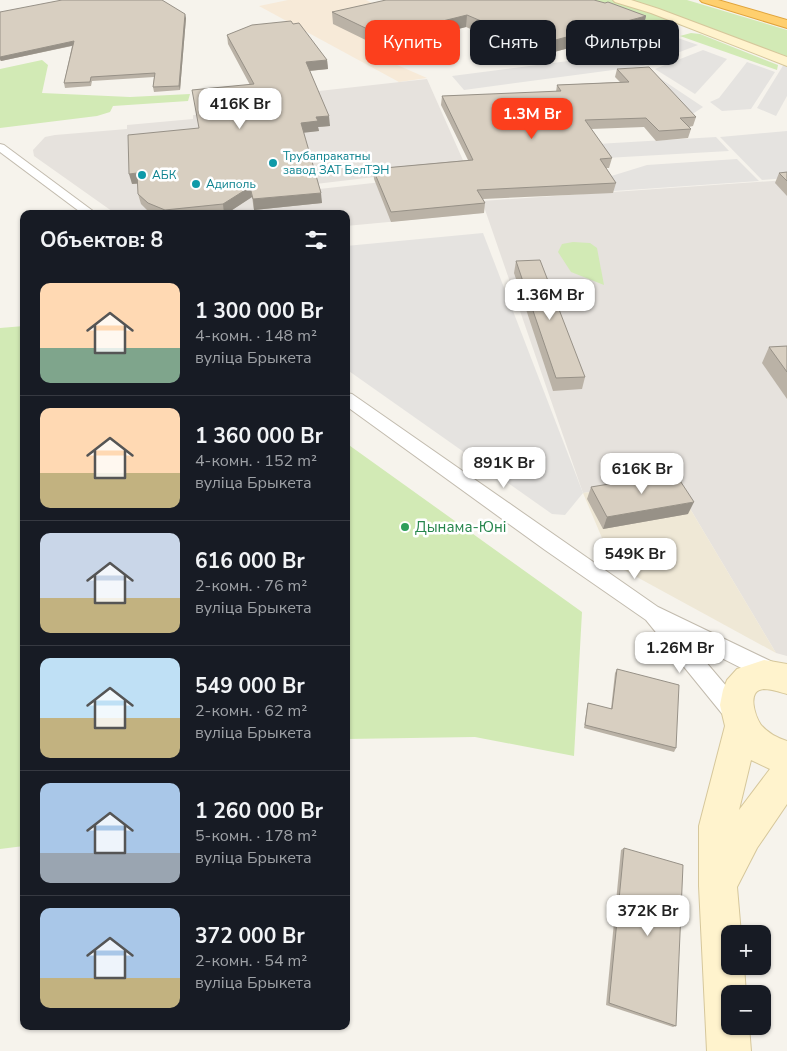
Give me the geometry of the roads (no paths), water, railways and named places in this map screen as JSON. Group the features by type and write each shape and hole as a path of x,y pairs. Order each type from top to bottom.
{"highway":[{"path":"706,0 787,24"},
{"path":"733,0 787,15"}],"street":[{"path":"618,0 680,20 787,62"},
{"path":"0,147 85,210"},
{"path":"350,401 651,613 783,678"},
{"path":"651,613 739,720 752,740 766,750 787,758"},
{"path":"729,1051 718,886 717,826 739,720 735,700 740,688 750,679 763,675 783,678"},
{"path":"718,886 744,835 787,775"}],"place":[{"name":"Трубапракатны завод ЗАТ БелТЭН","path":"273,163"},
{"name":"АБК","path":"142,175"},
{"name":"Адиполь","path":"196,184"},
{"name":"Дынама-Юні","path":"405,527"}]}
